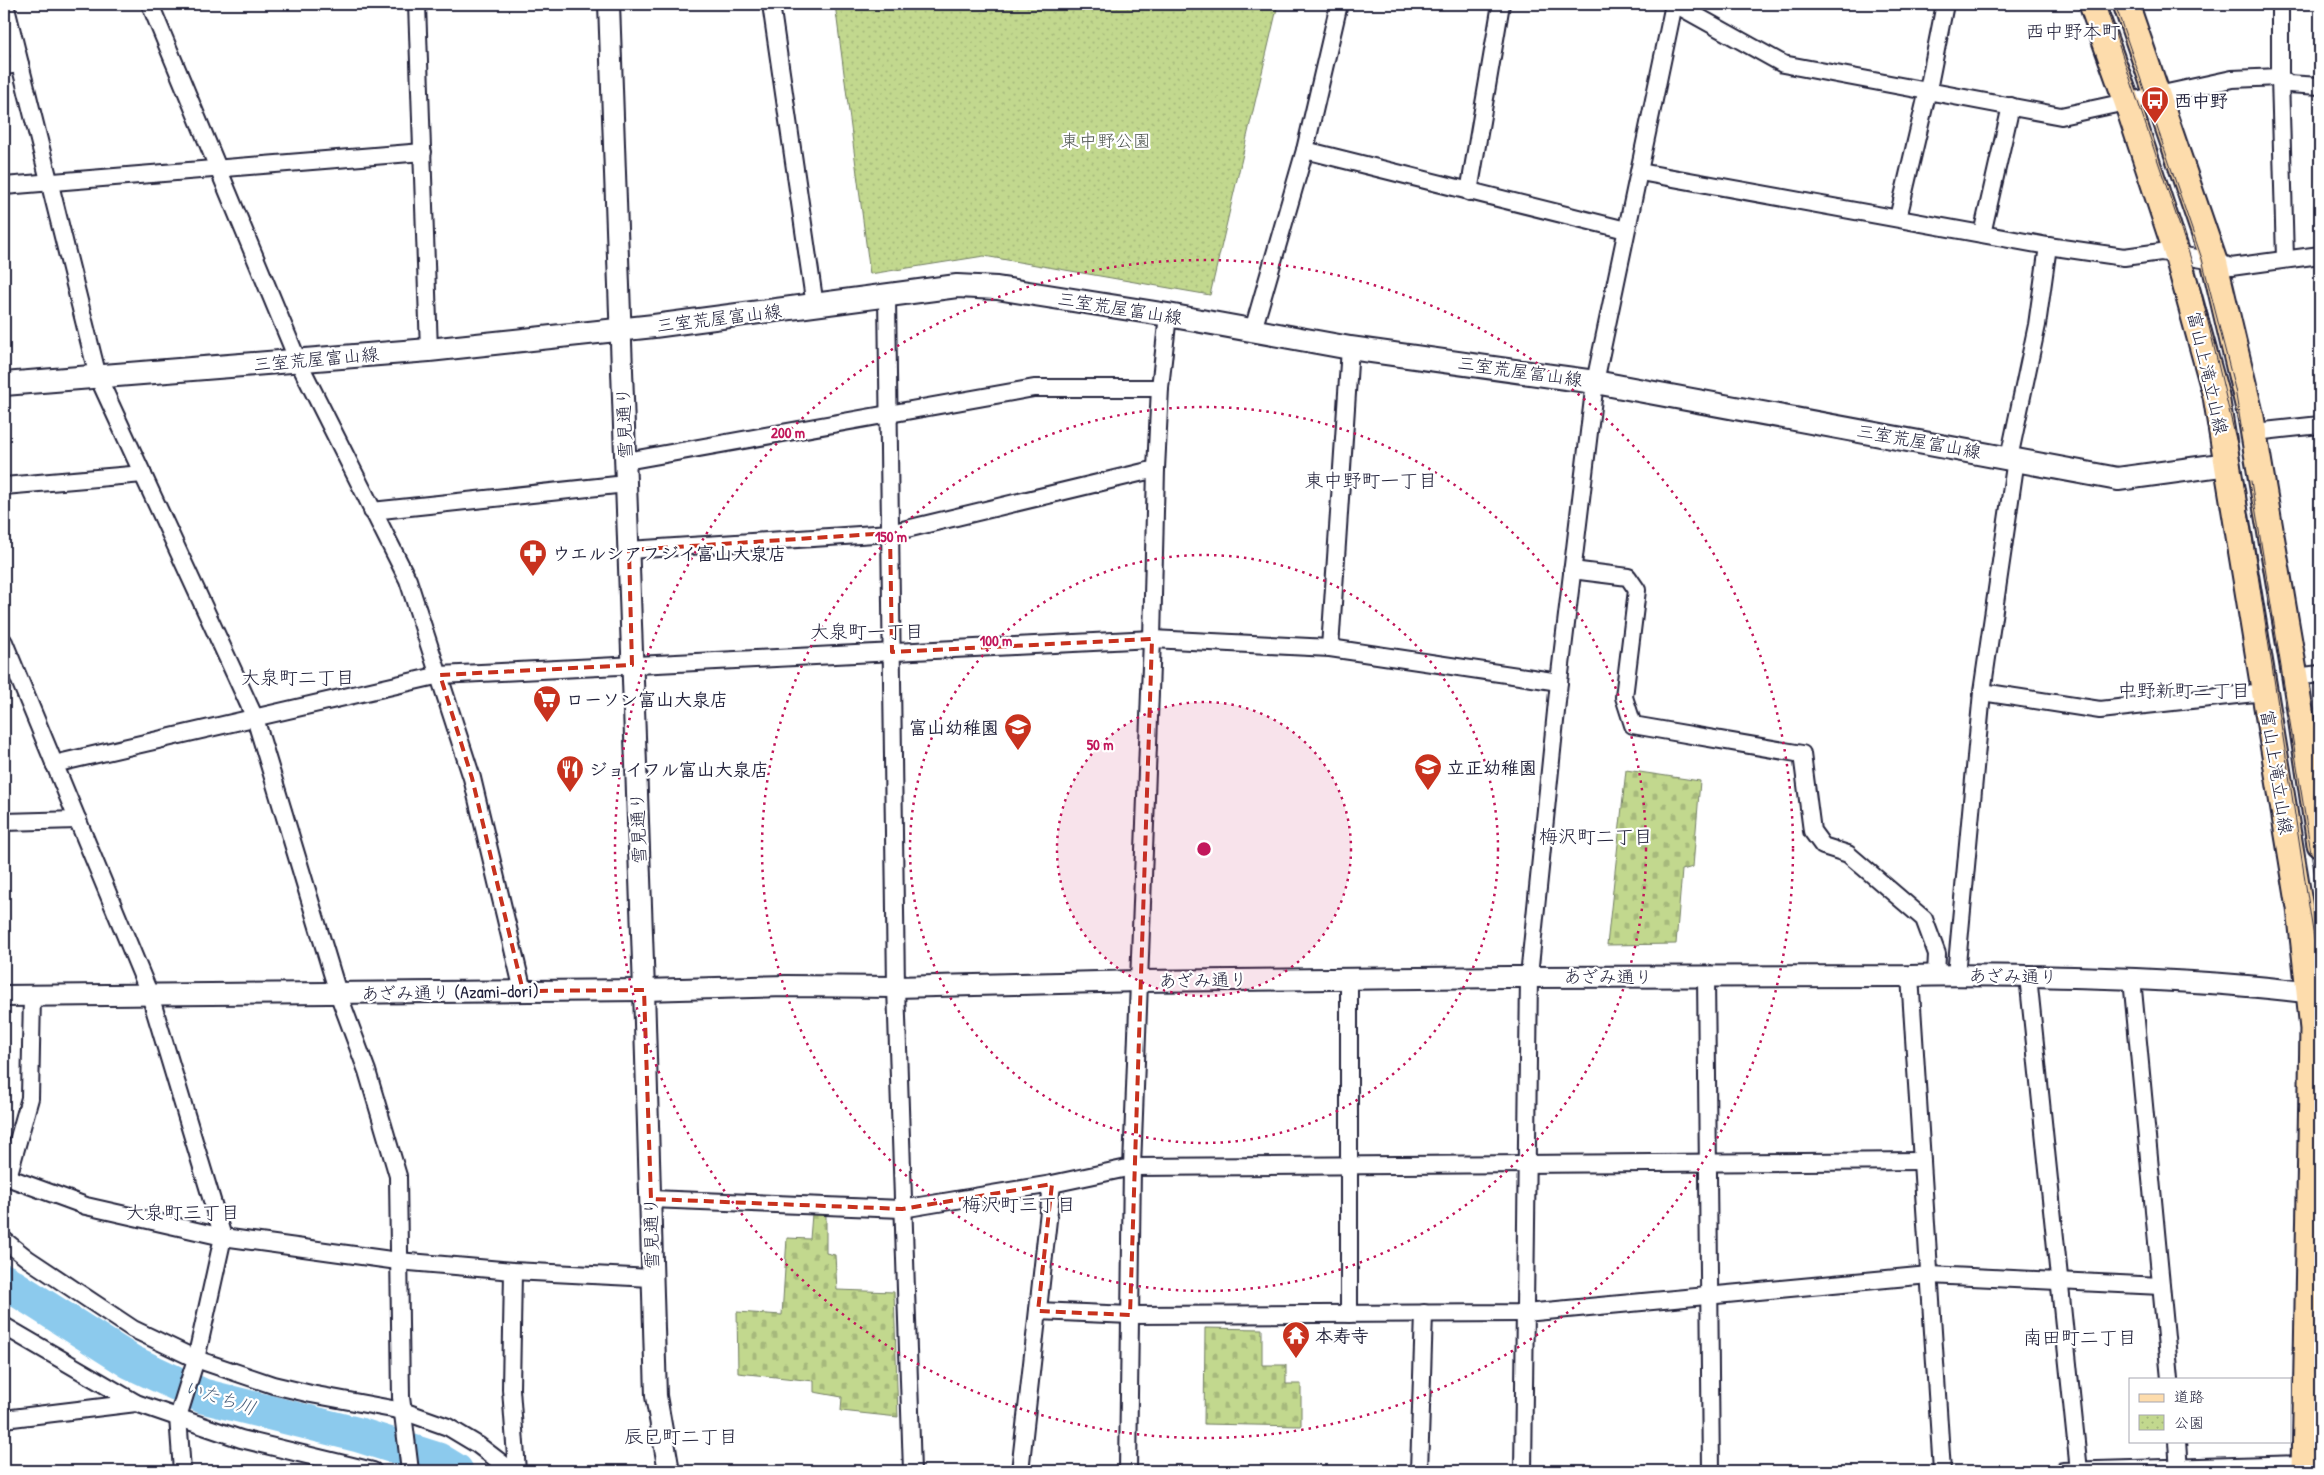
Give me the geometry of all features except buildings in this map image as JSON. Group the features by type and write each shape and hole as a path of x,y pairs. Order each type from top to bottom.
{"main road":[{"name":"富山上滝立山線","path":"2092,4 2127,102 2176,254 2216,396 2315,993 2305,1467"},
{"name":"富山上滝立山線","path":"2126,4 2214,261 2255,432 2320,844"},
{"name":"三室荒屋富山線","path":"4,384 429,350 621,330 958,286 997,288 1168,315 1350,348 1595,382 2118,479 2228,464"}],"street":[{"path":"5,4 12,65 50,182 98,377 255,718 338,993 367,1071 398,1176 401,1398 410,1471"},
{"path":"150,4 298,361 408,580 472,778 523,991"},
{"path":"418,4 429,350"},
{"name":"雪見通り","path":"609,4 644,990 656,1396 669,1471"},
{"path":"770,4 815,306"},
{"path":"1253,330 1305,150 1339,4"},
{"path":"1469,192 1501,4"},
{"path":"1523,1471 1529,976 1559,682 1595,382 1675,4 1782,64 2061,116 2232,79 2280,77 2288,84 2320,86"},
{"path":"1898,218 1928,90 1945,4"},
{"path":"2280,4 2285,258"},
{"path":"1982,234 2011,106"},
{"path":"1305,150 1626,230"},
{"path":"4,186 423,152"},
{"path":"1640,172 2048,246 2124,257 2161,252 2214,261 2231,267 2285,258 2320,255"},
{"path":"1946,975 2012,459 2037,325 2048,246"},
{"path":"887,296 896,987 912,1471"},
{"path":"1128,1471 1132,1167 1152,639 1156,469 1160,388 1168,315"},
{"path":"1330,648 1350,348"},
{"path":"626,462 1034,388 1160,388"},
{"path":"2255,432 2320,424"},
{"path":"629,550 890,533 1156,469"},
{"path":"4,486 143,474"},
{"path":"372,511 626,484"},
{"path":"1572,570 1628,577 1637,590 1624,697 1633,725 1802,754 1812,830 1823,846 1848,854 1924,920 1946,975"},
{"path":"54,764 440,675 1152,639 1330,648 1559,682"},
{"path":"4,642 11,678 54,764 150,995 223,1237 196,1359 180,1412 182,1471"},
{"path":"2295,677 2320,674"},
{"path":"1982,692 2100,710 2264,692"},
{"path":"4,822 78,820"},
{"name":"あざみ通り","path":"896,987 1139,981 1529,976 1946,975 2132,979 2260,986 2315,993"},
{"path":"1706,976 1711,1471"},
{"path":"1910,976 1942,1471"},
{"path":"2028,976 2079,1471"},
{"path":"1349,979 1349,1314"},
{"path":"2132,979 2170,1378"},
{"name":"あざみ通り (Azami-dori)","path":"4,996 644,990 786,986 896,987"},
{"path":"32,996 30,1098 6,1176 86,1206 223,1237 398,1261 652,1278"},
{"path":"651,1199 902,1209 1052,1184 1132,1167 1922,1161"},
{"path":"1020,1471 1052,1184"},
{"path":"4,1240 28,1259 133,1328 196,1359 273,1385 403,1411 448,1428 478,1445 512,1471"},
{"path":"513,1270 512,1389 517,1471"},
{"path":"1038,1311 1130,1315 1525,1313 1929,1275 2162,1286"},
{"path":"1419,1471 1424,1313"},
{"path":"4,1326 136,1403"},
{"path":"4,1419 136,1403 180,1412 241,1439 373,1471"},
{"path":"2176,1442 2179,1469"},
{"path":"2063,1471 2305,1467"}],"highlighted area":[{"path":"890,533 892,652 1152,639 1130,1315 1038,1311 1052,1184 902,1209 651,1199 644,990 523,991 472,778 440,675 632,665 629,550"}],"green space":[{"name":"東中野公園","path":"835,4 1278,4 1210,295 984,256 870,274"},
{"path":"1626,770 1700,781 1693,867 1682,870 1676,944 1607,945"},
{"path":"812,1214 826,1214 826,1253 835,1255 837,1290 894,1292 898,1417 841,1411 842,1397 814,1392 814,1381 738,1373 737,1312 782,1315 787,1238 810,1239"},
{"path":"1205,1328 1262,1329 1262,1365 1286,1365 1286,1384 1301,1384 1301,1426 1204,1424"}],"waterway":[{"name":"いたち川","path":"4,1281 131,1362 203,1396 359,1435 438,1460 456,1471"}],"tram line":[{"path":"2105,4 2198,280 2239,452 2320,977"},
{"path":"2115,4 2202,259 2235,389 2242,432"},
{"path":"2251,481 2320,908"},
{"path":"2318,1471 2320,1273"}],"place":[{"name":"西中野","path":"2155,124"},
{"name":"ウエルシアフジイ富山大泉店","path":"533,577"},
{"name":"ローソン富山大泉店","path":"547,723"},
{"name":"富山幼稚園","path":"1018,751"},
{"name":"立正幼稚園","path":"1428,791"},
{"name":"ジョイフル富山大泉店","path":"570,793"},
{"name":"本寿寺","path":"1296,1359"}],"district":[{"name":"西中野本町","path":"2073,31"},
{"name":"東中野町一丁目","path":"1371,480"},
{"name":"大泉町一丁目","path":"867,631"},
{"name":"大泉町二丁目","path":"298,677"},
{"name":"中野新町二丁目","path":"2184,690"},
{"name":"梅沢町二丁目","path":"1596,836"},
{"name":"梅沢町三丁目","path":"1019,1204"},
{"name":"大泉町三丁目","path":"183,1212"},
{"name":"南田町二丁目","path":"2080,1337"},
{"name":"辰巳町二丁目","path":"681,1436"}]}
